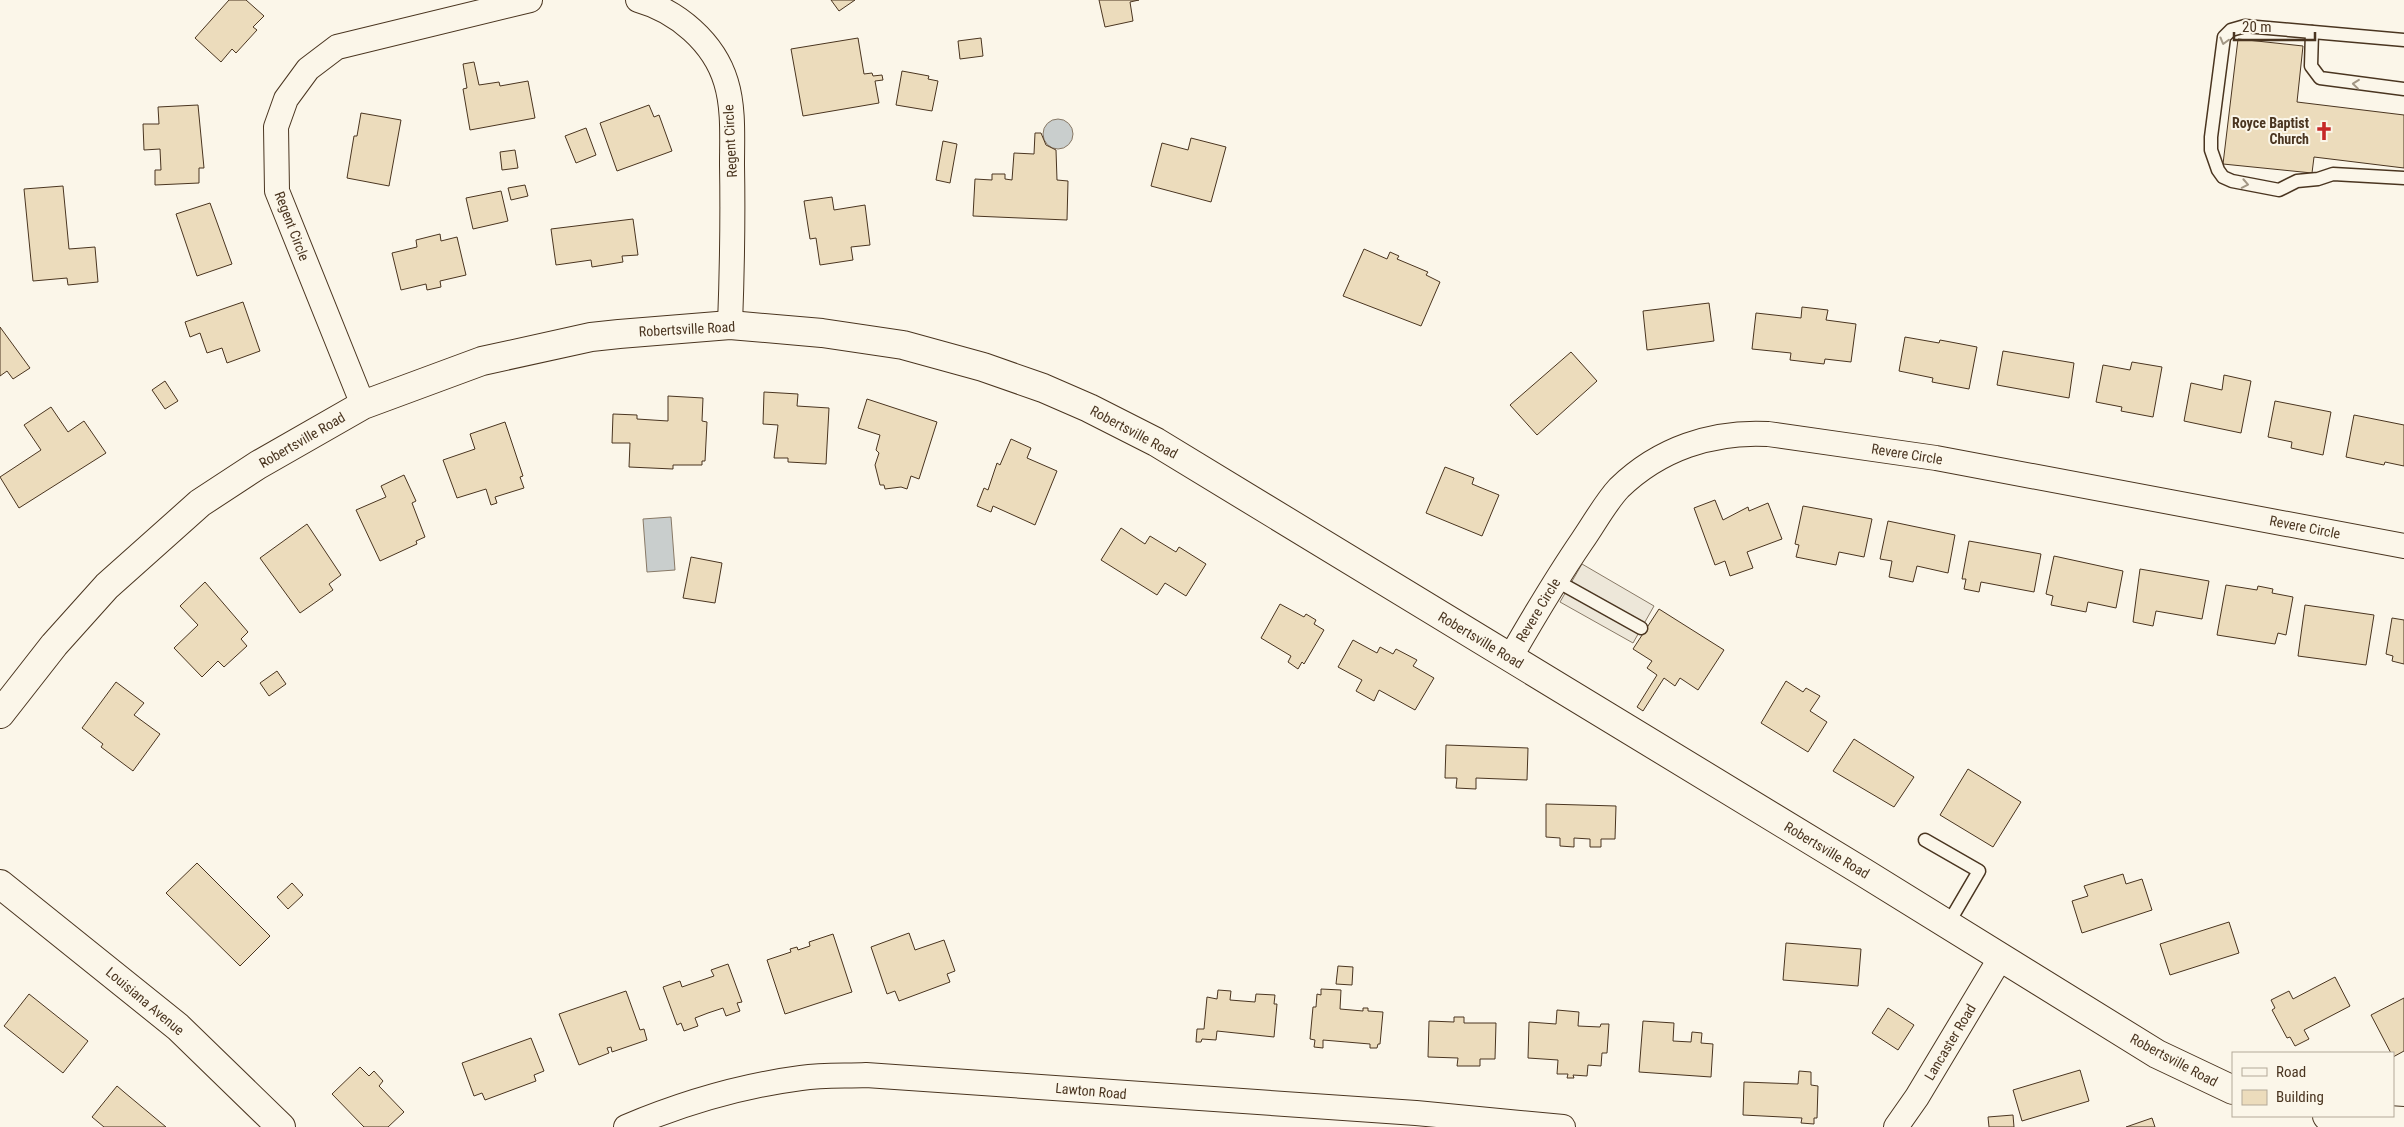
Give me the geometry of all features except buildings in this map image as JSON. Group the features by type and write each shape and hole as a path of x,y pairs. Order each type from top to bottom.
{"street":[{"name":"Regent Circle","path":"363,406 276,191 276,127 286,99 308,69 337,47 530,0"},
{"name":"Regent Circle","path":"638,0 651,4 682,20 709,49 726,82 732,120 733,219 730,325"},
{"name":"Robertsville Road","path":"0,714 54,645 107,586 200,503 258,465 363,406 482,361 582,339 730,325 822,332 903,345 983,367 1043,388 1089,408 1156,442 2001,956 2157,1054 2232,1090"},
{"name":"Revere Circle","path":"1510,658 1555,580 1618,489 1656,458 1680,446 1741,433 1777,435 1936,458 2404,546"},
{"name":"Louisiana Avenue","path":"0,884 178,1027 281,1127"},
{"name":"Lancaster Road","path":"1896,1127 1917,1097 2001,956"},
{"name":"Lawton Road","path":"626,1127 678,1106 733,1090 802,1078 866,1075 1416,1112 1563,1127"},
{"path":"2342,1117 2404,1121"}],"lane":[{"path":"2404,40 2246,26 2231,30 2224,37 2210,138 2211,150 2218,170 2223,177 2232,181 2279,190 2297,181 2318,179 2333,174 2404,178"},
{"path":"2312,32 2311,66 2320,78 2404,89"},
{"path":"1555,580 1641,628"},
{"path":"1925,840 1979,871 1948,924"}],"shaded area":[{"path":"1058,119 1064,120 1072,128 1072,140 1064,148 1058,149 1052,148 1044,140 1043,134 1044,128 1052,120"},
{"path":"671,517 675,570 647,572 643,519"},
{"path":"1582,564 1654,606 1633,643 1560,602"}],"place":[{"name":"Royce Baptist Church","path":"2324,131"}]}
